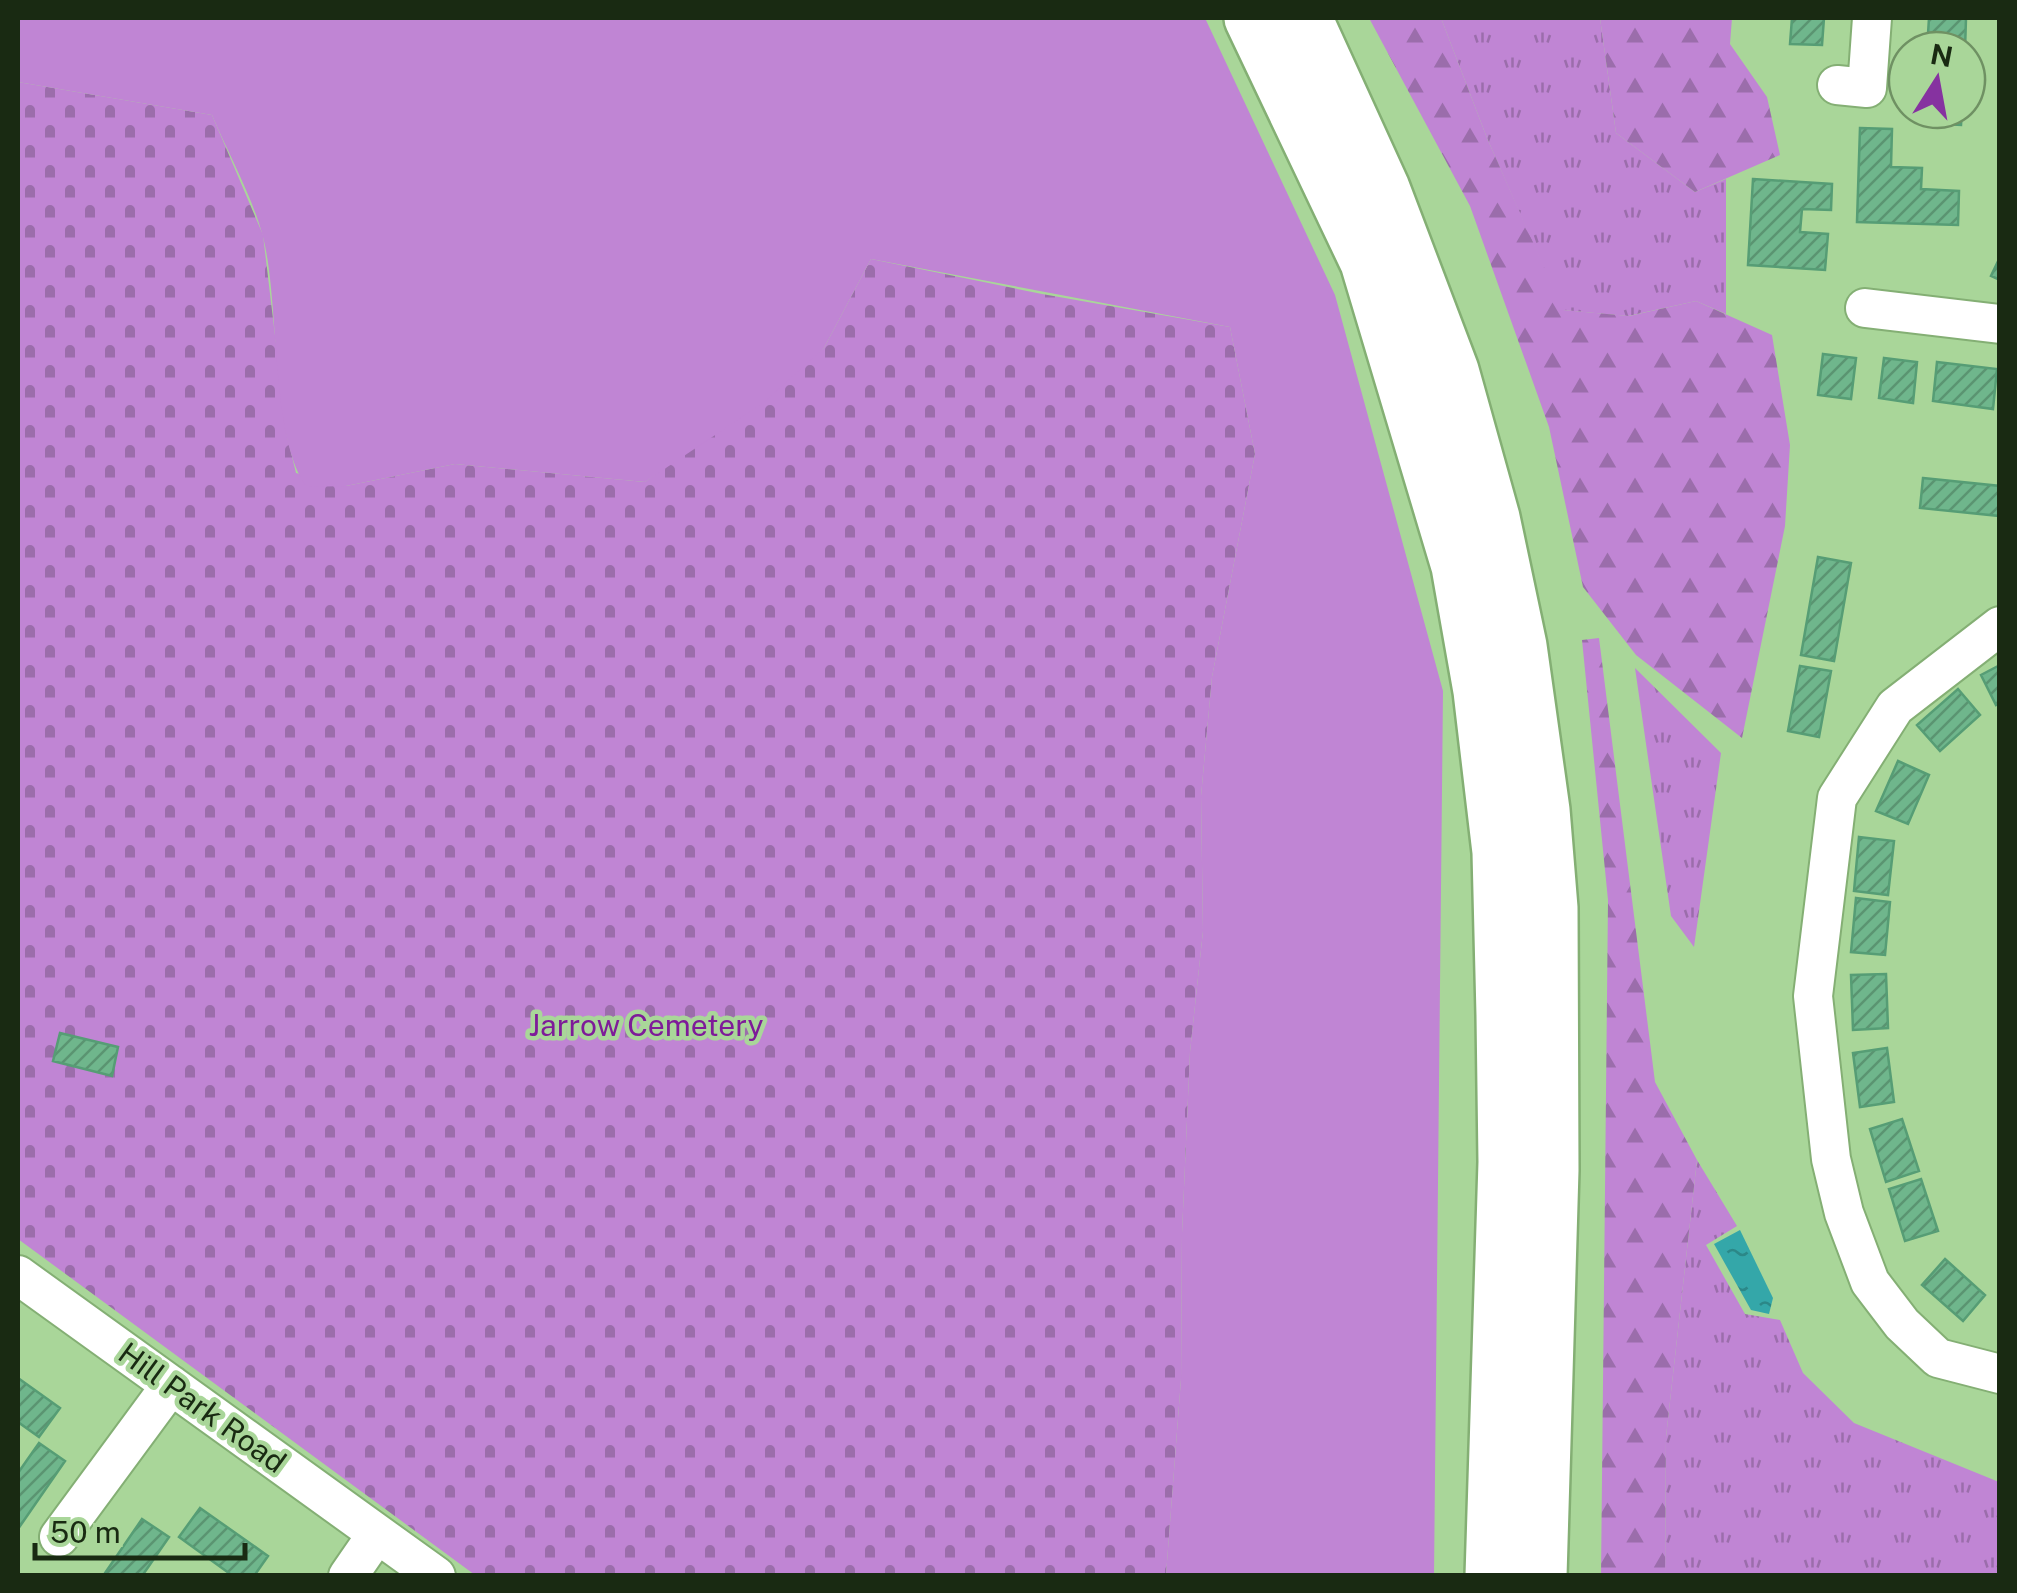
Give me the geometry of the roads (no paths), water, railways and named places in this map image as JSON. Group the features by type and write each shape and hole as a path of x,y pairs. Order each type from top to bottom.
{"highway":[{"path":"1252,18 1368,262 1458,566 1481,692 1500,852 1506,1162 1492,1576"},
{"path":"1304,18 1382,189 1451,371 1492,518 1522,664 1542,810 1550,946 1551,1170 1539,1576"}],"street":[{"path":"1837,85 1867,88 1872,18"},
{"path":"1865,308 2000,324"},
{"path":"2000,626 1896,707 1837,798 1813,996 1831,1160 1844,1213 1870,1282 1902,1324 1938,1358 2000,1374"},
{"name":"Hill Park Road","path":"18,1275 436,1576"},
{"path":"59,1538 171,1385"},
{"path":"348,1576 378,1534"}],"water":[{"path":"1740,1230 1773,1298 1769,1314 1751,1310 1714,1244"}],"park label":[{"name":"Jarrow Cemetery","path":"646,1026"}]}
